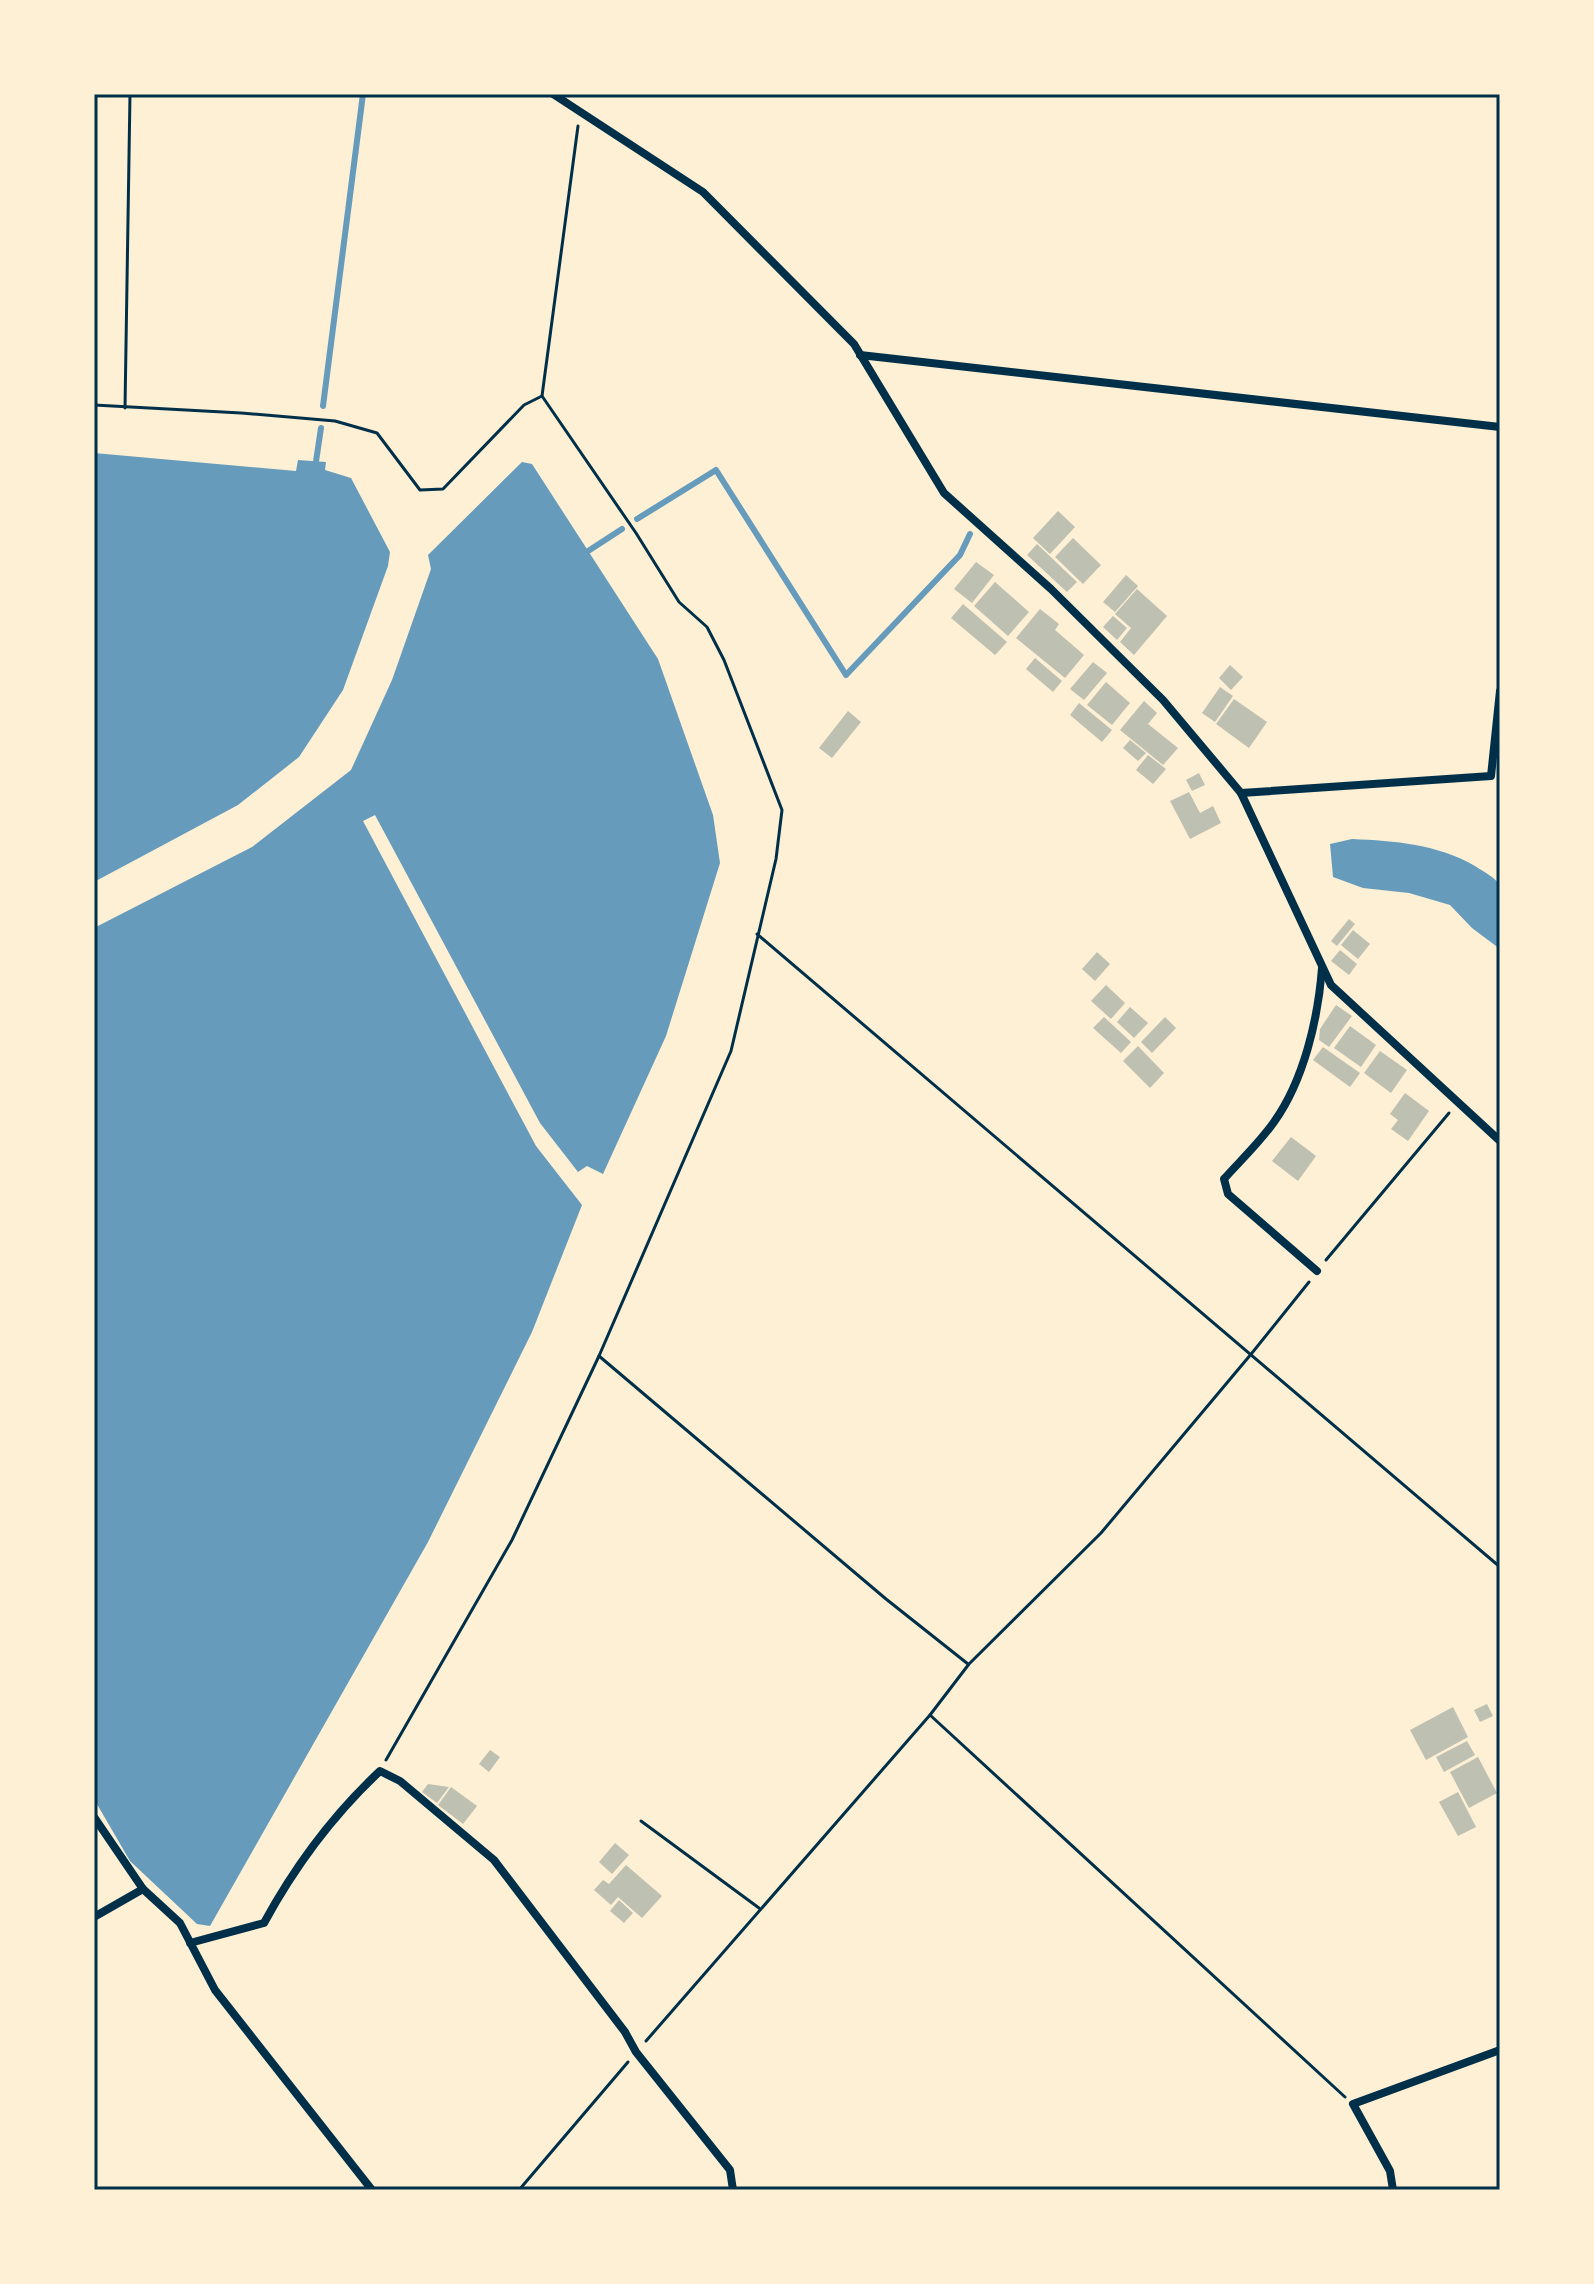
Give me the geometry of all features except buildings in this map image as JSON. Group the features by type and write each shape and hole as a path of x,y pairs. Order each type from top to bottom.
{"street":[{"path":"553,94 703,192 854,344 944,493 1051,589 1163,700 1241,793 1331,985 1500,1141"},
{"path":"860,355 1500,427"},
{"path":"1241,793 1491,776 1500,691"},
{"path":"1317,1271 1228,1194 1224,1179 1275,1122 1303,1064 1319,999 1322,967"},
{"path":"190,1943 264,1923 299,1865 347,1801 380,1771 400,1781 494,1860 625,2032 636,2052 730,2170 733,2190"},
{"path":"94,1817 143,1889 180,1923 215,1990 372,2190"},
{"path":"94,1917 143,1889"},
{"path":"1393,2190 1390,2171 1353,2104 1500,2050"}],"path":[{"path":"125,408 130,94"},
{"path":"380,1771 512,1540 599,1356 731,1051 776,859 782,810 730,674 707,627 679,602 636,533 552,415 542,396 580,112"},
{"path":"94,405 335,421 377,433 420,490 443,489 524,405 542,396"},
{"path":"757,934 1500,1567"},
{"path":"519,2190 759,1908 930,1715 969,1664 1101,1533 1457,1103"},
{"path":"599,1356 886,1599 969,1664"},
{"path":"930,1715 1353,2104"},
{"path":"641,1821 759,1908"}],"water":[{"path":"94,453 296,471 298,460 326,462 325,470 351,478 390,552 388,566 343,690 299,757 238,805 94,882"},
{"path":"522,462 532,464 658,659 713,815 720,863 666,1036 603,1174 587,1166 578,1172 540,1123 375,815 363,821 536,1146 582,1205 532,1332 428,1542 210,1926 197,1924 130,1861 94,1799 94,928 252,847 351,770 392,680 431,569 428,555"},
{"path":"1352,839 1431,848 1461,859 1491,877 1500,885 1500,949 1472,928 1450,905 1409,893 1363,888 1333,877 1330,844"}],"waterway":[{"path":"323,406 363,94"},
{"path":"315,468 321,428"},
{"path":"637,519 716,470 846,675 960,555 970,534"},
{"path":"582,555 622,529"}]}
